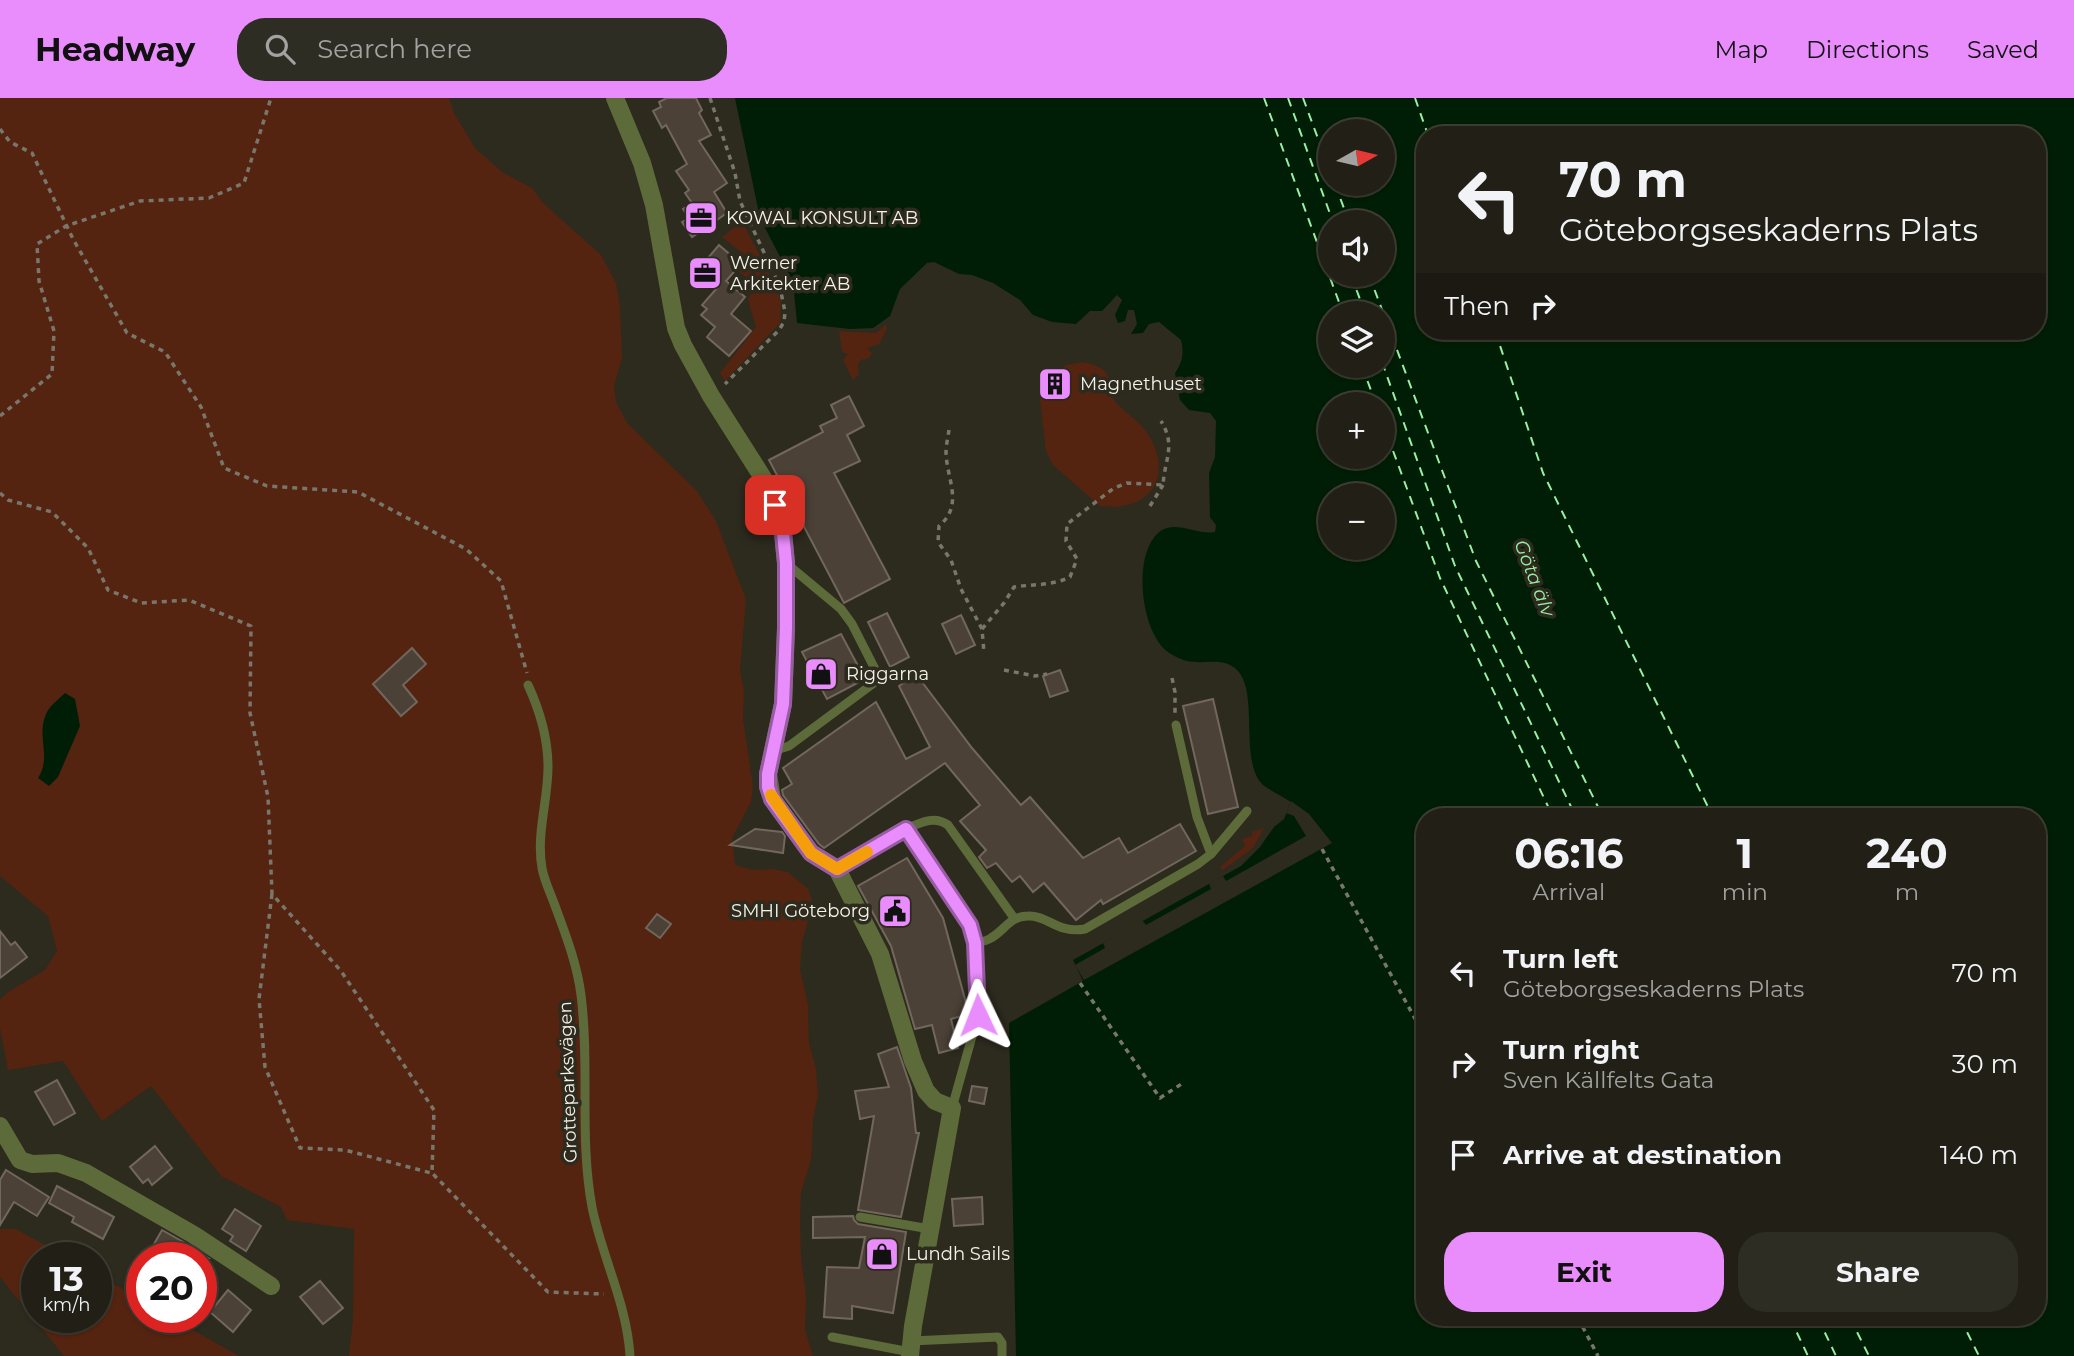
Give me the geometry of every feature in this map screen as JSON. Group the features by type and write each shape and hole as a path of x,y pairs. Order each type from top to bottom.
{"street":[{"path":"615,98 642,163 654,205 676,328 711,396 763,478 783,533 786,563 783,704 768,774 772,799 811,853 837,869 880,954 913,1061 926,1091 934,1101 952,1108 911,1350"},
{"path":"0,1126 14,1154 25,1164 58,1163 86,1173 194,1234 271,1286"}],"lane":[{"path":"773,751 789,746 878,680 878,675 852,624 841,609 786,563"},
{"name":"Grotteparksvägen","path":"528,685 536,703 546,744 548,769 540,851 542,871 577,971 586,1041 587,1170 599,1239 618,1294 629,1339 630,1356"},
{"path":"1176,725 1198,817 1211,854"},
{"path":"975,943 990,939 1014,918 1031,916 1062,929 1085,929 1198,864 1211,854 1247,811"},
{"path":"837,869 906,829 934,820 942,821 948,825 1014,918"},
{"path":"906,829 970,925 975,943 978,1015 952,1108"},
{"path":"860,1217 930,1229"},
{"path":"832,1337 911,1350 998,1337 1002,1343 1002,1356"}],"path":[{"path":"0,415 52,373 54,331 39,281 37,244 66,226 140,201 209,198 244,183 271,98"},
{"path":"710,98 735,173 740,201 780,287 785,312 784,322 779,330 711,396"},
{"path":"0,129 10,142 32,153 66,226 127,332 166,352 201,407 224,468 267,486 358,492 466,549 501,581 527,670 528,685"},
{"path":"1150,506 1163,485 1165,464 1171,449 1170,434 1161,421"},
{"path":"948,430 946,451 954,498 949,517 939,526 938,542 951,560 961,589 982,628 984,653"},
{"path":"982,628 1014,587 1055,584 1069,577 1077,559 1066,541 1066,524 1114,488 1127,483 1163,485"},
{"path":"0,493 8,500 52,512 88,548 108,590 141,603 189,600 251,626 250,713 268,797 272,894 259,999 265,1067 300,1149 345,1150 432,1173 548,1292 618,1294"},
{"path":"1004,670 1035,676 1046,674"},
{"path":"1172,678 1176,725"},
{"path":"1322,849 1416,1021"},
{"path":"272,894 341,971 434,1110 432,1173"},
{"path":"1080,983 1160,1098 1183,1083"},
{"path":"1582,1326 1598,1356"}],"shaded area":[{"path":"0,98 449,98 454,113 475,148 502,172 532,188 543,203 601,255 616,283 620,307 622,358 614,386 616,402 627,423 697,491 716,521 746,599 740,669 744,692 743,719 753,786 751,802 732,838 735,865 753,870 788,872 808,889 813,904 802,942 800,969 808,1005 809,1043 816,1069 818,1095 813,1120 811,1160 801,1192 800,1217 801,1258 806,1296 805,1330 813,1356 349,1356 353,1320 354,1229 287,1220 281,1207 221,1176 151,1086 102,1121 63,1061 8,1070 0,1028 0,1000 8,992 45,970 57,951 48,916 0,876"},
{"path":"742,221 781,302 780,323 725,381 720,373 756,327 748,299 756,284 739,272 747,257 722,237"},
{"path":"886,324 887,329 879,344 867,348 872,353 858,364 859,374 853,380 843,360 848,354 842,352 839,331 876,333"},
{"path":"1083,362 1106,373 1113,399 1145,430 1157,453 1159,465 1154,487 1136,502 1119,507 1100,506 1053,465 1046,451 1040,400 1043,395 1067,393 1062,368"},
{"path":"1264,828 1253,848 1223,870 1220,867 1245,846 1242,839"},
{"path":"0,1229 16,1229 39,1242 21,1242 21,1303 0,1277"},
{"path":"112,1283 126,1291 126,1333 198,1333 239,1356 64,1356 45,1333 112,1333"}],"water":[{"name":"Göta älv","path":"735,98 2074,98 2074,1356 1016,1356 1009,1023 1083,981 1073,960 1241,866 1284,819 1291,802 1263,785 1256,775 1250,745 1247,695 1238,671 1220,662 1187,661 1170,653 1158,642 1146,610 1143,572 1152,540 1162,530 1174,527 1215,532 1216,525 1210,517 1209,473 1215,457 1216,421 1210,413 1189,410 1180,400 1175,373 1182,357 1181,340 1159,322 1149,324 1143,333 1131,334 1137,324 1134,310 1128,310 1125,321 1118,323 1115,315 1122,300 1117,295 1102,311 1090,311 1076,324 1052,322 1033,315 1020,300 993,283 972,275 959,274 934,262 927,263 900,289 890,316 873,328 850,329 797,323 793,282 760,218"},
{"path":"65,693 75,699 80,726 58,777 49,786 38,778 44,762 43,722 50,708"}],"pier":[{"path":"1291,801 1309,814 1332,843 1084,980 1075,965 1105,948 1103,943 1142,920 1146,925 1211,889 1209,883 1223,876 1226,881 1306,836 1294,816 1286,813"}],"building":[{"path":"667,98 696,98 702,110 699,113 711,135 699,141 727,183 714,192 727,213 692,237 682,222 689,218 683,209 692,203 685,193 689,190 676,171 687,164 666,125 662,128 653,111 661,107 659,102"},
{"path":"719,245 741,264 726,281 745,297 731,314 751,331 729,356 707,337 715,327 701,315 707,309 702,305 717,288 697,271"},
{"path":"849,396 864,426 847,435 860,461 834,473 890,579 844,603 769,460 823,432 820,426 837,418 831,405"},
{"path":"887,613 909,657 890,667 868,622"},
{"path":"961,615 975,645 956,654 942,624"},
{"path":"841,634 865,679 827,699 802,652"},
{"path":"412,648 426,664 403,685 417,702 401,716 373,684"},
{"path":"1060,670 1068,691 1050,697 1043,676"},
{"path":"916,674 972,748 1021,805 1030,797 1083,858 1119,838 1128,853 1180,824 1196,851 1103,904 1101,900 1076,920 1044,883 1033,892 1020,876 1012,882 996,863 987,868 979,857 986,850 960,821 980,805 945,763 824,848 783,795 782,790 792,784 783,768 876,702 906,759 930,747 899,686"},
{"path":"1213,699 1238,807 1208,814 1183,706"},
{"path":"755,829 782,832 785,836 783,853 730,845"},
{"path":"907,858 943,918 969,1014 951,1019 958,1048 939,1053 932,1025 915,1029 891,946 858,886"},
{"path":"657,914 671,924 660,938 646,928"},
{"path":"0,931 11,945 15,942 27,957 0,978"},
{"path":"897,1047 911,1088 916,1133 919,1133 901,1217 858,1210 874,1116 860,1119 855,1091 889,1087 878,1054"},
{"path":"57,1080 75,1113 54,1125 35,1092"},
{"path":"972,1086 987,1088 984,1104 969,1101"},
{"path":"155,1146 172,1168 152,1185 148,1179 143,1183 130,1167"},
{"path":"6,1170 49,1197 37,1216 14,1202 0,1225 0,1180"},
{"path":"57,1186 114,1217 103,1239 72,1222 74,1217 49,1203"},
{"path":"982,1197 983,1224 954,1226 952,1199"},
{"path":"235,1209 261,1226 246,1251 230,1241 233,1236 222,1229"},
{"path":"853,1216 858,1224 906,1232 893,1313 852,1306 852,1319 824,1317 827,1267 859,1268 865,1237 813,1238 813,1217"},
{"path":"162,1230 183,1242 155,1242"},
{"path":"320,1281 343,1308 323,1324 300,1297"},
{"path":"228,1290 251,1310 233,1332 217,1318 217,1303"}],"ferry route":[{"path":"1264,98 1339,301"},
{"path":"1288,98 1329,210"},
{"path":"1303,98 1318,139"},
{"path":"1415,98 1425,126"},
{"path":"1339,196 1345,210"},
{"path":"1355,287 1361,301"},
{"path":"1373,287 1476,561 1599,808"},
{"path":"1498,340 1543,473 1709,808"},
{"path":"1366,378 1372,392"},
{"path":"1388,378 1455,566 1572,808"},
{"path":"1395,456 1440,578 1549,808"},
{"path":"1794,1326 1808,1356"},
{"path":"1822,1326 1836,1356"},
{"path":"1854,1326 1869,1356"},
{"path":"1964,1326 1979,1356"}],"slow traffic":[{"path":"771,795 811,853 837,869 867,852"}],"place":[{"name":"KOWAL KONSULT AB","path":"701,218"},
{"name":"Werner Arkitekter AB","path":"705,273"},
{"name":"Magnethuset","path":"1055,384"},
{"name":"Riggarna","path":"821,674"},
{"name":"SMHI Göteborg","path":"895,911"},
{"name":"Lundh Sails","path":"882,1254"}],"route":[{"path":"775,505 783,533 786,563 786,628 783,704 768,774 772,799 811,853 837,869 906,829 970,925 975,943 978,1015"}]}
